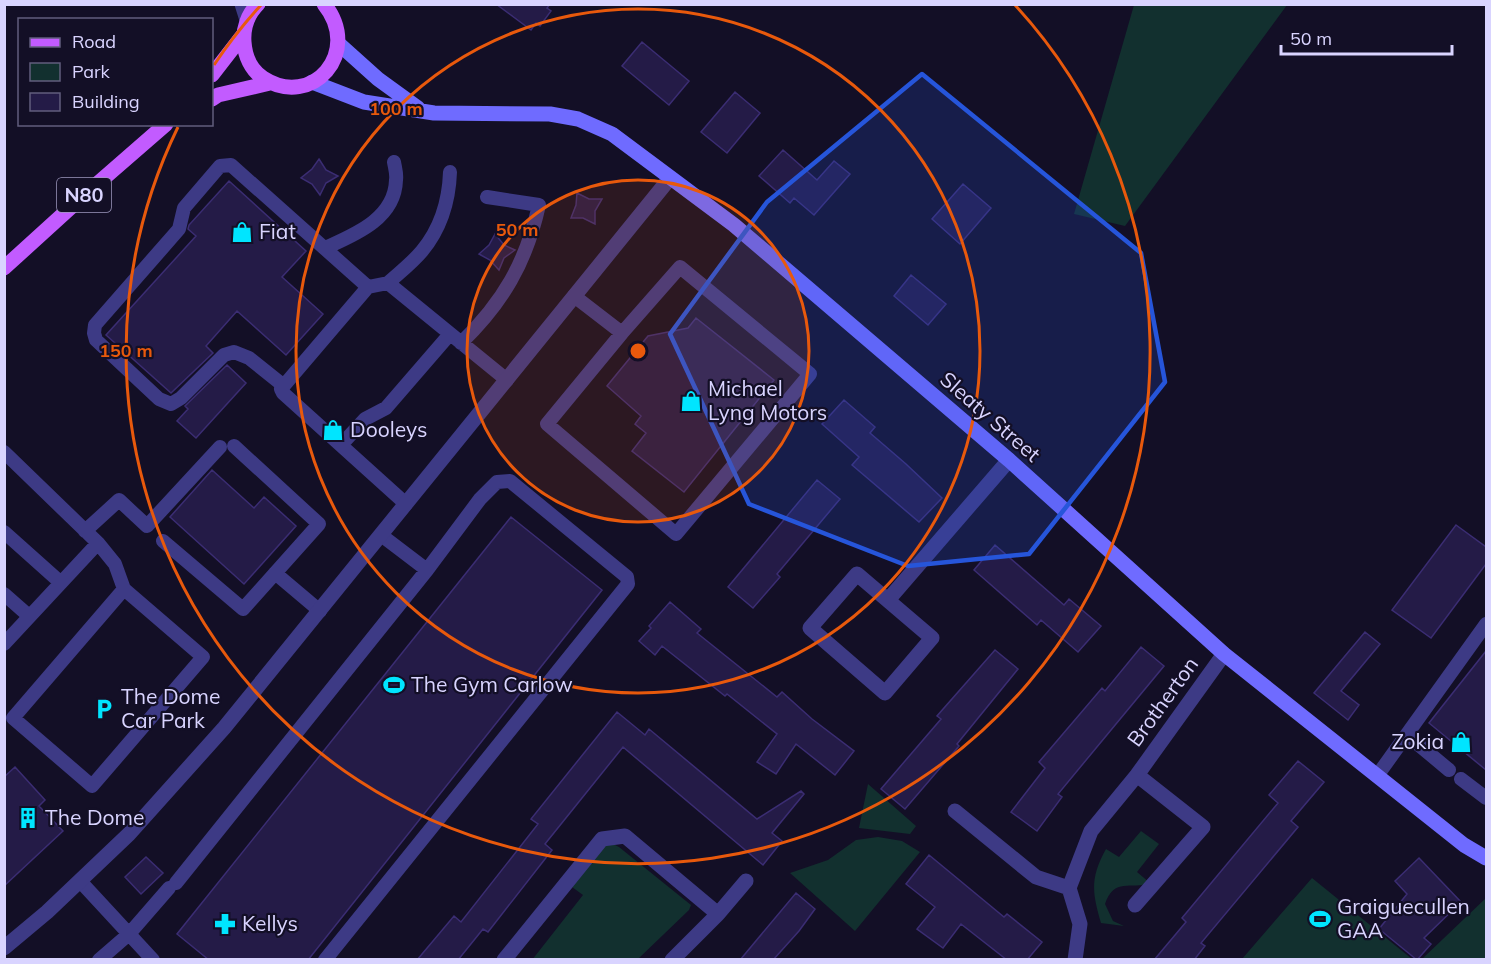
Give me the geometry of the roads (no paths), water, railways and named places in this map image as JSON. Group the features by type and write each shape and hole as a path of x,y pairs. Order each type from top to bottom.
{"main road":[{"path":"213,74 258,4"},
{"path":"245,27 244,50 250,64 259,75 270,83 284,87 298,87 312,82 325,73 335,59 339,44 338,29 332,8"},
{"path":"213,98 218,95 270,83"},
{"name":"N80","path":"4,268 164,126"}],"street":[{"path":"242,4 245,27"},
{"path":"339,44 378,79 422,111"},
{"name":"Sleaty Street","path":"312,82 364,102 434,113 550,114 578,119 612,134 734,225 1009,460 1224,654 1464,845 1486,858"},
{"path":"4,948 129,834 224,728 670,178"},
{"path":"888,600 1009,460"},
{"path":"857,574 888,600 932,638 885,693 810,628 857,574"},
{"name":"Brotherton","path":"1069,888 1091,831 1137,775 1224,654"},
{"name":"Brotherton","path":"1135,905 1203,827 1137,775"},
{"path":"955,811 1036,876 1069,888 1080,924 1075,960"},
{"path":"504,960 602,839 625,836 718,914"},
{"path":"672,960 718,914 746,881"}],"lane":[{"path":"325,248 369,227 382,213 393,195 396,181 394,162"},
{"path":"284,386 249,358 234,352 224,355 181,398 171,404 159,399 96,340 95,325 179,229 184,208 220,166 231,165 368,287"},
{"path":"406,504 281,389 368,287 388,283 422,252 446,207 450,172"},
{"path":"341,445 365,419 386,408 456,339 481,323 514,278 525,254 540,205 487,197"},
{"path":"680,267 810,374 676,534 547,424 622,333 680,267"},
{"path":"388,283 507,380"},
{"path":"574,296 622,333"},
{"path":"85,531 119,500 147,526 227,447 319,524 243,609 163,541"},
{"path":"4,452 98,543 115,564 124,589 203,657 92,786 13,718 124,589"},
{"path":"99,960 129,934 173,886 427,570 480,500 497,483 510,481 627,577 628,585 325,960"},
{"path":"4,532 60,582"},
{"path":"381,535 427,570"},
{"path":"4,644 98,543"},
{"path":"275,573 320,610"},
{"path":"4,594 29,616"},
{"path":"1377,776 1486,624"},
{"path":"1407,735 1449,770"},
{"path":"1461,779 1486,798"},
{"path":"80,881 153,960"}],"place":[{"name":"Fiat","path":"242,232"},
{"name":"Michael Lyng Motors","path":"691,401"},
{"name":"Dooleys","path":"333,430"},
{"name":"The Gym Carlow","path":"394,685"},
{"name":"The Dome Car Park","path":"104,709"},
{"name":"Zokia","path":"1461,742"},
{"name":"The Dome","path":"28,818"},
{"name":"Graiguecullen GAA","path":"1320,919"},
{"name":"Kellys","path":"225,924"}]}
